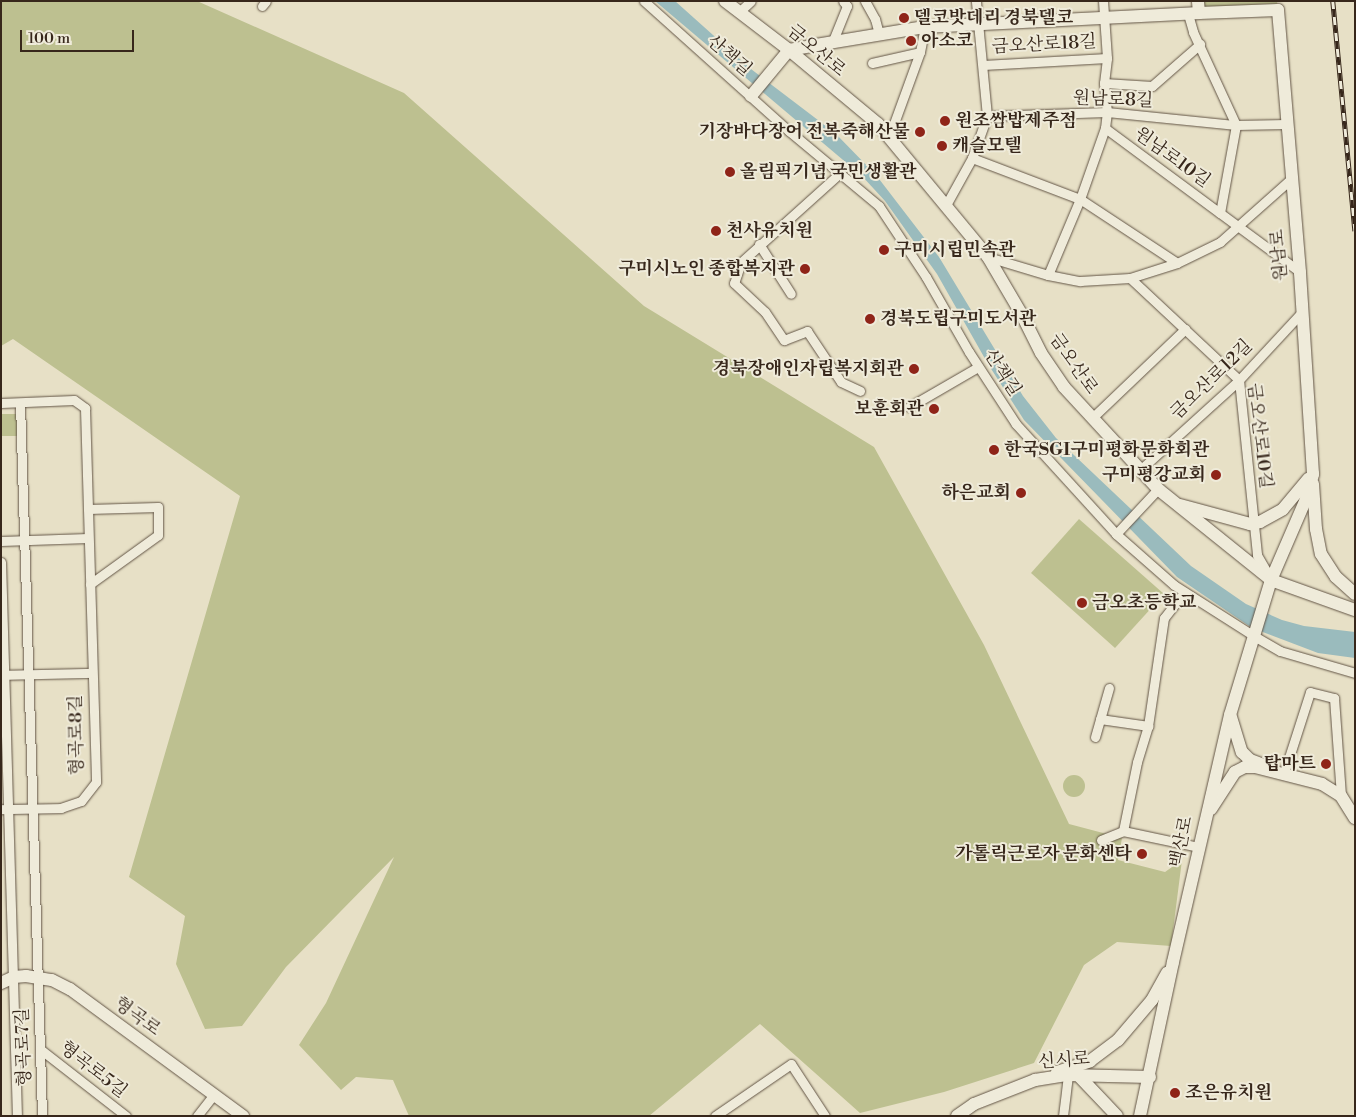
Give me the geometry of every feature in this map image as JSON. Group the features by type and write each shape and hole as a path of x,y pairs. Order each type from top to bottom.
{"street":[{"name":"산책길","path":"644,1 879,206 926,277 978,367 1016,424 1116,534 1184,592 1254,636 1280,651 1355,673"},
{"name":"금오산로","path":"725,1 790,50 878,124 988,257 1054,374 1158,489 1271,580 1355,610"},
{"path":"739,12 751,1"},
{"path":"832,42 847,6 843,1"},
{"path":"865,1 875,18 879,34"},
{"name":"금오산로18길","path":"946,205 972,158 987,116 976,1"},
{"path":"1048,275 1080,199 1105,128 1107,112 1104,83 1107,58 1103,1"},
{"name":"원남로","path":"790,50 925,27 1195,9 1278,6 1286,124 1300,272 1313,474 1306,499 1271,580"},
{"path":"1195,9 1200,44 1236,126 1220,213 1300,272"},
{"path":"889,137 920,52 925,27"},
{"path":"1104,83 1152,86 1200,44"},
{"path":"751,96 790,50"},
{"path":"872,63 920,52"},
{"name":"금오산로18길","path":"983,65 1107,58"},
{"name":"원남로8길","path":"987,116 1107,112 1236,126 1286,124"},
{"name":"원남로10길","path":"1105,128 1220,213"},
{"path":"972,158 1080,199 1177,263"},
{"path":"840,173 759,244 742,262 734,283 765,312 784,340 807,331 841,382 860,391"},
{"path":"988,257 1048,275 1080,281 1130,278 1177,263 1220,242 1291,178"},
{"path":"759,244 791,294"},
{"name":"금오산로10길","path":"1130,278 1239,380 1257,555 1271,580"},
{"name":"금오산로12길","path":"1141,468 1239,380 1302,312"},
{"path":"1092,418 1185,329"},
{"path":"909,407 978,367"},
{"name":"형곡로8길","path":"5,809 62,808 81,802 96,782 85,408 74,400 20,403"},
{"path":"1,403 20,403 38,977"},
{"path":"1175,504 1253,523 1268,518 1284,509 1313,474"},
{"path":"1313,474 1316,529 1321,554 1332,572 1355,594"},
{"path":"1116,534 1158,489"},
{"path":"88,509 158,507 158,535 90,584"},
{"path":"1,541 88,538"},
{"path":"1,562 5,809 14,978 18,1116"},
{"name":"백산로","path":"1140,1116 1205,819 1230,715 1271,580"},
{"path":"1123,831 1137,762 1148,726 1164,618 1184,592"},
{"name":"형곡로8길","path":"3,675 92,673"},
{"path":"1095,737 1109,688"},
{"path":"1284,773 1310,692 1334,698 1341,796"},
{"path":"1230,715 1239,747 1246,757 1284,773"},
{"path":"1100,719 1148,726"},
{"path":"1205,819 1231,776 1239,769 1255,767 1322,784 1341,796 1355,818"},
{"path":"1101,840 1123,831 1199,847"},
{"path":"1035,1080 1090,1061 1118,1040 1152,1000 1173,962"},
{"name":"형곡로","path":"1,983 14,978 38,977 70,988 242,1116"},
{"name":"형곡로7길","path":"38,977 42,1116"},
{"name":"형곡로5길","path":"40,1049 126,1116"},
{"path":"715,1116 790,1064 825,1116"},
{"path":"1063,1116 1074,1076 1117,1116"},
{"name":"신시로","path":"957,1116 974,1104 1035,1080 1074,1076 1150,1077"},
{"path":"197,1116 214,1094"},
{"name":"신시로","path":"971,1116 979,1110 985,1101"}],"green space":[{"path":"1,1 197,1 404,93 644,306 874,447 984,645 1069,824 1122,838 1118,860 1165,872 1182,860 1171,946 1117,942 1084,965 1034,1063 944,1092 860,1113 760,1024 649,1116 409,1116 393,1080 356,1077 341,1090 299,1045 326,1003 394,857 286,967 242,1026 205,1029 176,964 185,916 129,877 240,496 13,339 1,346"},
{"path":"1198,1 1277,1 1278,10 1199,13"},
{"path":"1,414 19,414 21,436 1,436"},
{"path":"1079,519 1164,594 1115,648 1031,573"},
{"path":"1074,775 1082,778 1085,786 1082,794 1074,797 1066,794 1063,786 1066,778"}],"water":[{"path":"655,1 675,1 751,69 835,133 876,175 939,257 1023,396 1056,438 1191,566 1246,604 1282,620 1304,626 1355,632 1355,658 1318,653 1252,628 1177,577 1024,420 988,364 937,274 885,201 862,176"}],"railway":[{"path":"1333,1 1355,231"}],"place":[{"name":"델코밧데리 경북델코","path":"904,18"},
{"name":"아소코","path":"911,41"},
{"name":"원조쌈밥제주점","path":"945,121"},
{"name":"기장바다장어 전복죽해산물","path":"920,132"},
{"name":"캐슬모텔","path":"942,146"},
{"name":"올림픽기념 국민생활관","path":"730,172"},
{"name":"천사유치원","path":"716,231"},
{"name":"구미시립민속관","path":"884,250"},
{"name":"구미시노인 종합복지관","path":"805,269"},
{"name":"경북도립구미도서관","path":"870,319"},
{"name":"경북장애인자립복지회관","path":"914,369"},
{"name":"보훈회관","path":"934,409"},
{"name":"한국SGI구미평화문화회관","path":"994,450"},
{"name":"구미평강교회","path":"1216,475"},
{"name":"하은교회","path":"1021,493"},
{"name":"금오초등학교","path":"1082,603"},
{"name":"탑마트","path":"1326,764"},
{"name":"가톨릭근로자 문화센타","path":"1142,854"},
{"name":"조은유치원","path":"1175,1093"}]}
